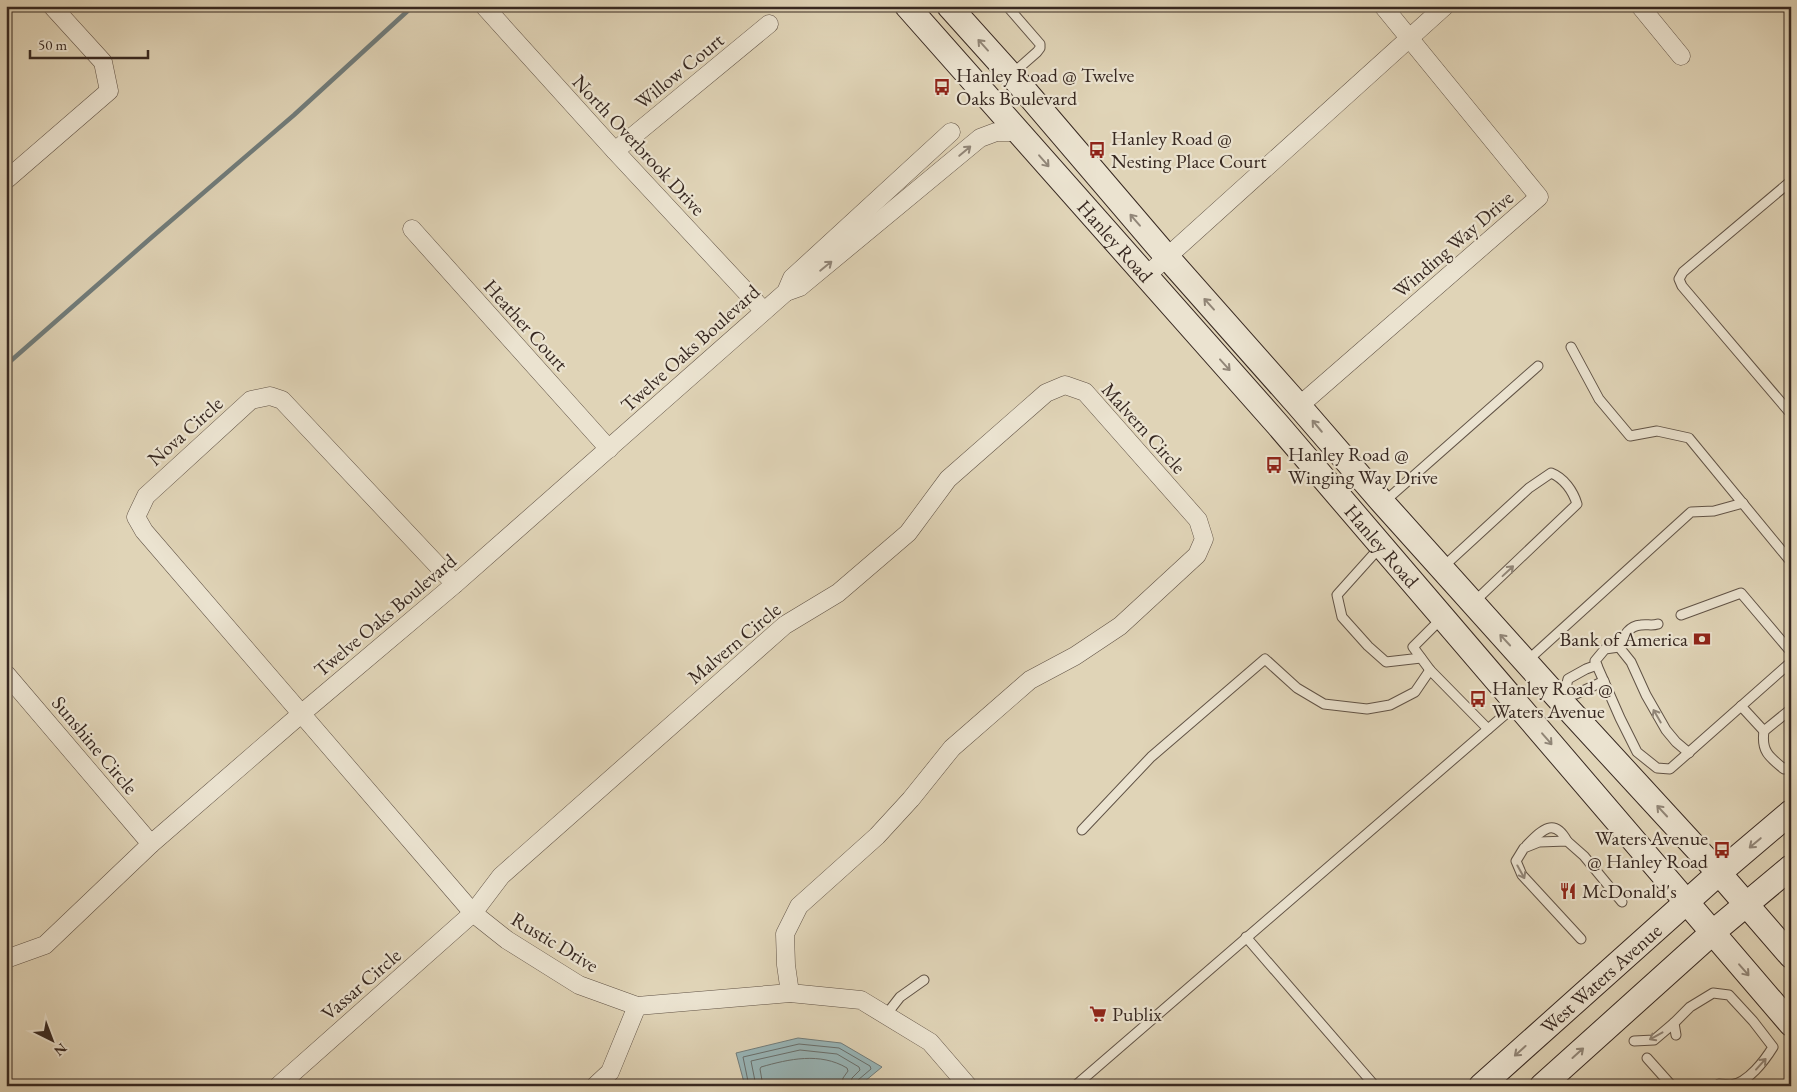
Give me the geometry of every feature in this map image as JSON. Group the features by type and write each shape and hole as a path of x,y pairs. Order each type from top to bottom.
{"main road":[{"name":"Hanley Road","path":"949,6 1472,604 1526,662 1563,696 1791,956"},
{"name":"Hanley Road","path":"914,14 1271,418 1791,1024"},
{"path":"914,14 944,27 1009,99 1020,102 1033,100"},
{"path":"1344,503 1380,500"},
{"name":"West Waters Avenue","path":"1481,1086 1719,873 1791,812"},
{"name":"West Waters Avenue","path":"1542,1086 1712,933 1791,867"}],"street":[{"path":"6,180 109,91 103,62 52,6"},
{"name":"North Overbrook Drive","path":"484,6 615,151 764,311"},
{"name":"Winding Way Drive","path":"1300,406 1538,197 1383,6"},
{"path":"1146,276 1445,6"},
{"path":"1640,6 1681,56"},
{"name":"Willow Court","path":"615,151 769,24"},
{"name":"Twelve Oaks Boulevard","path":"786,292 792,278 952,132"},
{"name":"Twelve Oaks Boulevard","path":"6,959 45,944 151,844 455,584 786,292 800,287 980,138 996,132 1018,132"},
{"path":"923,158 937,174"},
{"name":"Heather Court","path":"412,229 609,449"},
{"name":"Malvern Circle","path":"473,913 501,876 785,625 838,593 908,533 948,479 1046,392 1066,385 1085,392 1198,520 1204,539 1197,555 1120,626 1075,656 1030,680 952,748 912,799 877,836 799,906 785,934 786,965 790,993"},
{"name":"Nova Circle","path":"301,714 144,531 136,517 146,496 251,400 270,396 282,400 455,584"},
{"name":"Sunshine Circle","path":"6,674 151,844"},
{"name":"Rustic Drive","path":"301,714 473,913 507,940 579,985 637,1006 790,993 861,1000 930,1042 968,1086"},
{"name":"Vassar Circle","path":"278,1086 473,913"},
{"path":"595,1086 610,1072 637,1006"}],"lane":[{"path":"1007,6 1040,44 1040,48 1011,76"},
{"path":"1791,182 1683,272 1679,279 1682,286 1791,414"},
{"path":"1571,347 1599,399 1630,436 1657,431 1689,438 1791,562"},
{"path":"1380,500 1538,366"},
{"path":"1441,568 1529,488 1551,474 1560,477 1574,496 1577,504 1472,604"},
{"path":"1526,662 1691,512 1714,511 1743,503"},
{"path":"1381,546 1337,595 1342,617 1368,646 1386,662 1421,658"},
{"path":"1681,616 1741,593 1791,652"},
{"path":"1442,618 1413,647 1430,670 1488,729"},
{"path":"1619,647 1623,637 1630,628 1640,625 1658,624"},
{"path":"1619,647 1605,649 1595,660 1637,752 1657,768 1670,769 1791,662"},
{"path":"1619,647 1631,662 1646,696 1666,730 1688,753"},
{"path":"1082,830 1150,757 1265,659 1297,688 1324,704 1367,709 1390,705 1415,692 1430,670"},
{"path":"1597,665 1568,679 1563,696 1576,694 1604,680"},
{"path":"1075,1086 1516,704"},
{"path":"1741,706 1764,731"},
{"path":"1791,709 1764,731 1762,743 1769,757 1784,769 1791,765"},
{"path":"1581,939 1522,875 1516,861 1524,848 1538,834 1548,827 1555,828 1562,833 1567,841 1584,856 1622,902"},
{"path":"1524,848 1539,842 1567,841"},
{"path":"1246,937 1375,1086"},
{"path":"886,1015 900,997 924,980"},
{"path":"1634,1041 1654,1040 1690,1007 1713,993 1729,995 1765,1035 1773,1047 1754,1071 1742,1081 1733,1085 1719,1084"},
{"path":"1674,1023 1676,1036"},
{"path":"1647,1058 1672,1086"}],"water":[{"path":"798,1038 841,1043 882,1067 859,1086 745,1086 736,1053"}],"waterway":[{"path":"6,365 294,115 413,6"}],"place":[{"name":"Hanley Road @ Twelve Oaks Boulevard","path":"942,87"},
{"name":"Hanley Road @ Nesting Place Court","path":"1097,150"},
{"name":"Hanley Road @ Winging Way Drive","path":"1274,465"},
{"name":"Bank of America","path":"1702,639"},
{"name":"Hanley Road @ Waters Avenue","path":"1478,699"},
{"name":"Waters Avenue @ Hanley Road","path":"1722,850"},
{"name":"McDonald's","path":"1568,891"},
{"name":"Publix","path":"1098,1014"}]}
